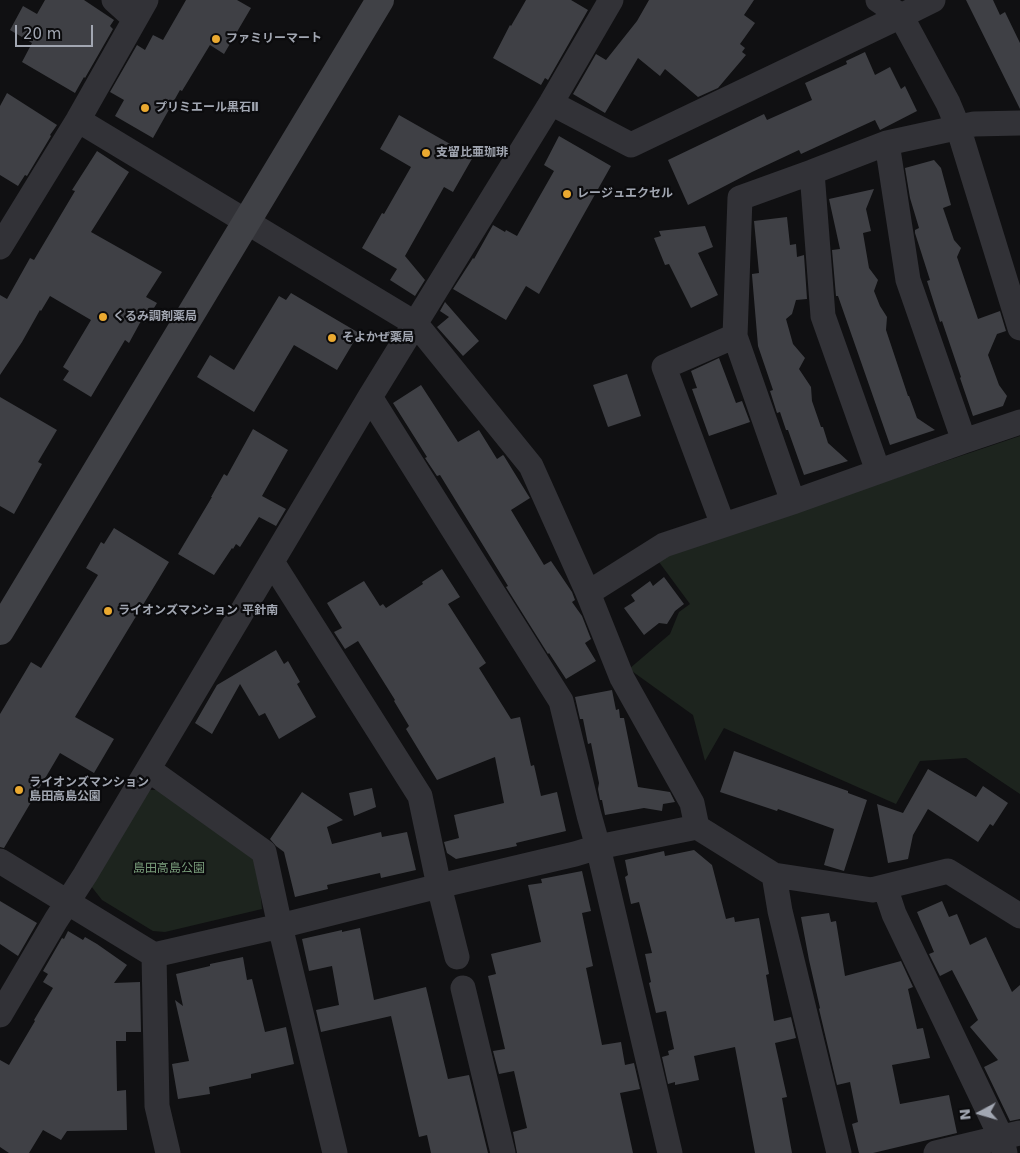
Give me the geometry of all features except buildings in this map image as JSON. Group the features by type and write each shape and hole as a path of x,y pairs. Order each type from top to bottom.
{"street":[{"path":"0,247 78,120 141,10 114,0"},
{"path":"0,631 380,0"},
{"path":"0,1015 370,397 551,103 611,0"},
{"path":"878,0 901,16 948,103 958,128 1020,328"},
{"path":"551,103 631,146 933,0"},
{"path":"78,120 416,324 531,466 588,593 622,678 692,803 697,827"},
{"path":"793,502 735,336 740,198 887,143 974,124 1020,123"},
{"path":"887,143 908,280 964,440"},
{"path":"812,172 823,316 878,471"},
{"path":"723,525 664,367 735,336"},
{"path":"370,397 561,701 598,847 670,1153"},
{"path":"588,593 664,545 1020,422"},
{"path":"272,562 420,796 439,886 457,957"},
{"path":"148,769 264,852 335,1153"},
{"path":"0,861 154,955 280,926 598,847 697,827 774,875 872,890 948,871 1020,916"},
{"path":"774,875 780,912 839,1153"},
{"path":"885,887 894,914 1008,1141 936,1153"},
{"path":"154,955 156,1106 168,1153"},
{"path":"463,988 503,1153"}],"green space":[{"path":"1020,436 1020,794 966,758 920,761 896,804 724,728 705,761 693,715 629,669 670,634 679,612 690,604 659,562 670,554"},
{"name":"島田高島公園","path":"145,790 164,790 257,857 262,909 165,932 153,931 102,900 91,886"}],"place":[{"name":"ファミリーマート","path":"216,39"},
{"name":"プリミエール黒石Ⅱ","path":"145,108"},
{"name":"支留比亜珈琲","path":"426,153"},
{"name":"レージュエクセル","path":"567,194"},
{"name":"くるみ調剤薬局","path":"103,317"},
{"name":"そよかぜ薬局","path":"332,338"},
{"name":"ライオンズマンション 平針南","path":"108,611"},
{"name":"ライオンズマンション 島田高島公園","path":"19,790"}]}
